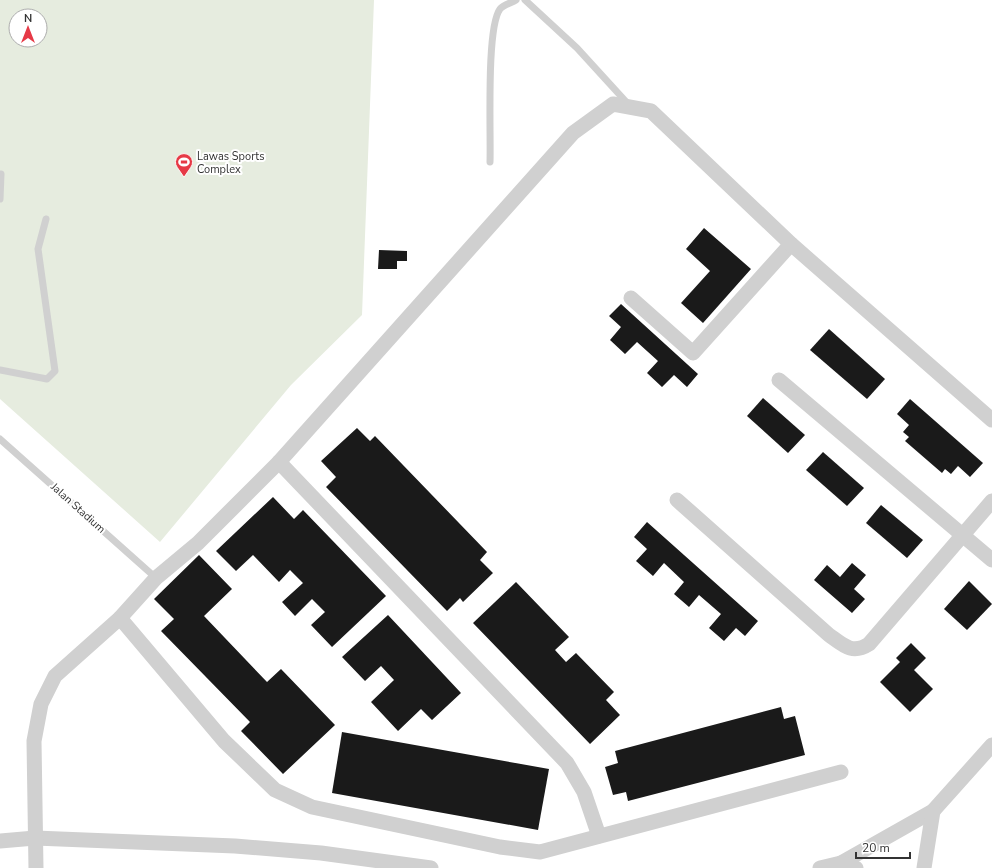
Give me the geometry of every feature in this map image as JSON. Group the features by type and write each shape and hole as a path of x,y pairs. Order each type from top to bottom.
{"street":[{"path":"36,868 34,741 41,704 55,676 120,618 156,578 198,543 279,462 572,133 613,104 651,111 791,244 992,420"},
{"path":"631,298 693,354 791,244"},
{"path":"779,380 964,534 992,560"},
{"path":"279,462 567,763 584,792 599,836"},
{"path":"677,500 829,635 847,648 862,649 869,644 992,501"},
{"path":"120,618 224,741 275,790 312,807 500,847 540,852 841,772"},
{"path":"820,868 841,863 933,811 992,745"},
{"path":"924,868 933,811"},
{"path":"0,841 35,838 235,846 321,853 431,868"},
{"path":"841,863 856,868"}],"lane":[{"path":"490,162 491,52 496,18 501,8 516,0"},
{"path":"525,0 577,48 631,107"},
{"path":"0,199 1,174"},
{"path":"0,370 47,379 55,371 38,249 46,219"},
{"name":"Jalan Stadium","path":"0,439 156,578"}],"shaded area":[{"name":"Lawas Sports Complex","path":"0,0 374,0 362,315 291,385 160,542 0,399"}],"building":[{"path":"704,228 751,269 703,323 681,303 710,271 686,249"},
{"path":"379,250 407,251 407,261 397,261 397,269 378,269"},
{"path":"621,304 698,374 687,387 674,375 662,387 647,373 658,361 637,342 625,354 610,340 621,327 609,316"},
{"path":"829,329 885,379 867,399 810,350"},
{"path":"763,398 805,435 788,453 747,416"},
{"path":"910,399 983,463 970,477 958,466 951,474 945,469 942,473 905,441 909,437 903,432 909,425 897,414"},
{"path":"357,428 370,441 375,436 487,552 480,560 493,573 463,602 460,598 447,611 326,487 336,477 321,461"},
{"path":"823,452 864,488 847,506 806,470"},
{"path":"273,497 294,519 303,510 386,596 332,647 311,625 325,612 312,599 295,616 282,602 303,583 290,570 279,582 253,555 236,571 216,551"},
{"path":"881,505 923,540 907,558 866,523"},
{"path":"647,522 758,621 745,636 736,628 724,641 709,628 721,614 699,595 689,607 674,594 684,582 664,563 653,576 636,561 647,549 634,537"},
{"path":"199,555 232,589 204,616 267,682 281,669 335,725 283,774 241,731 250,722 161,631 174,619 154,599"},
{"path":"852,563 866,575 854,589 865,599 852,613 814,580 827,565 840,577"},
{"path":"969,581 992,604 967,630 944,609"},
{"path":"516,582 569,637 555,650 566,662 576,653 614,692 606,700 620,715 590,744 473,623"},
{"path":"388,615 461,693 432,720 421,709 398,731 371,702 394,680 381,666 365,681 342,657"},
{"path":"911,643 926,658 914,670 933,689 910,712 880,682 900,662 896,658"},
{"path":"781,707 784,719 795,716 805,755 628,801 626,792 613,795 605,767 618,763 615,751"},
{"path":"342,732 549,769 538,830 332,793"}],"place":[{"name":"Lawas Sports Complex","path":"184,177"}]}
